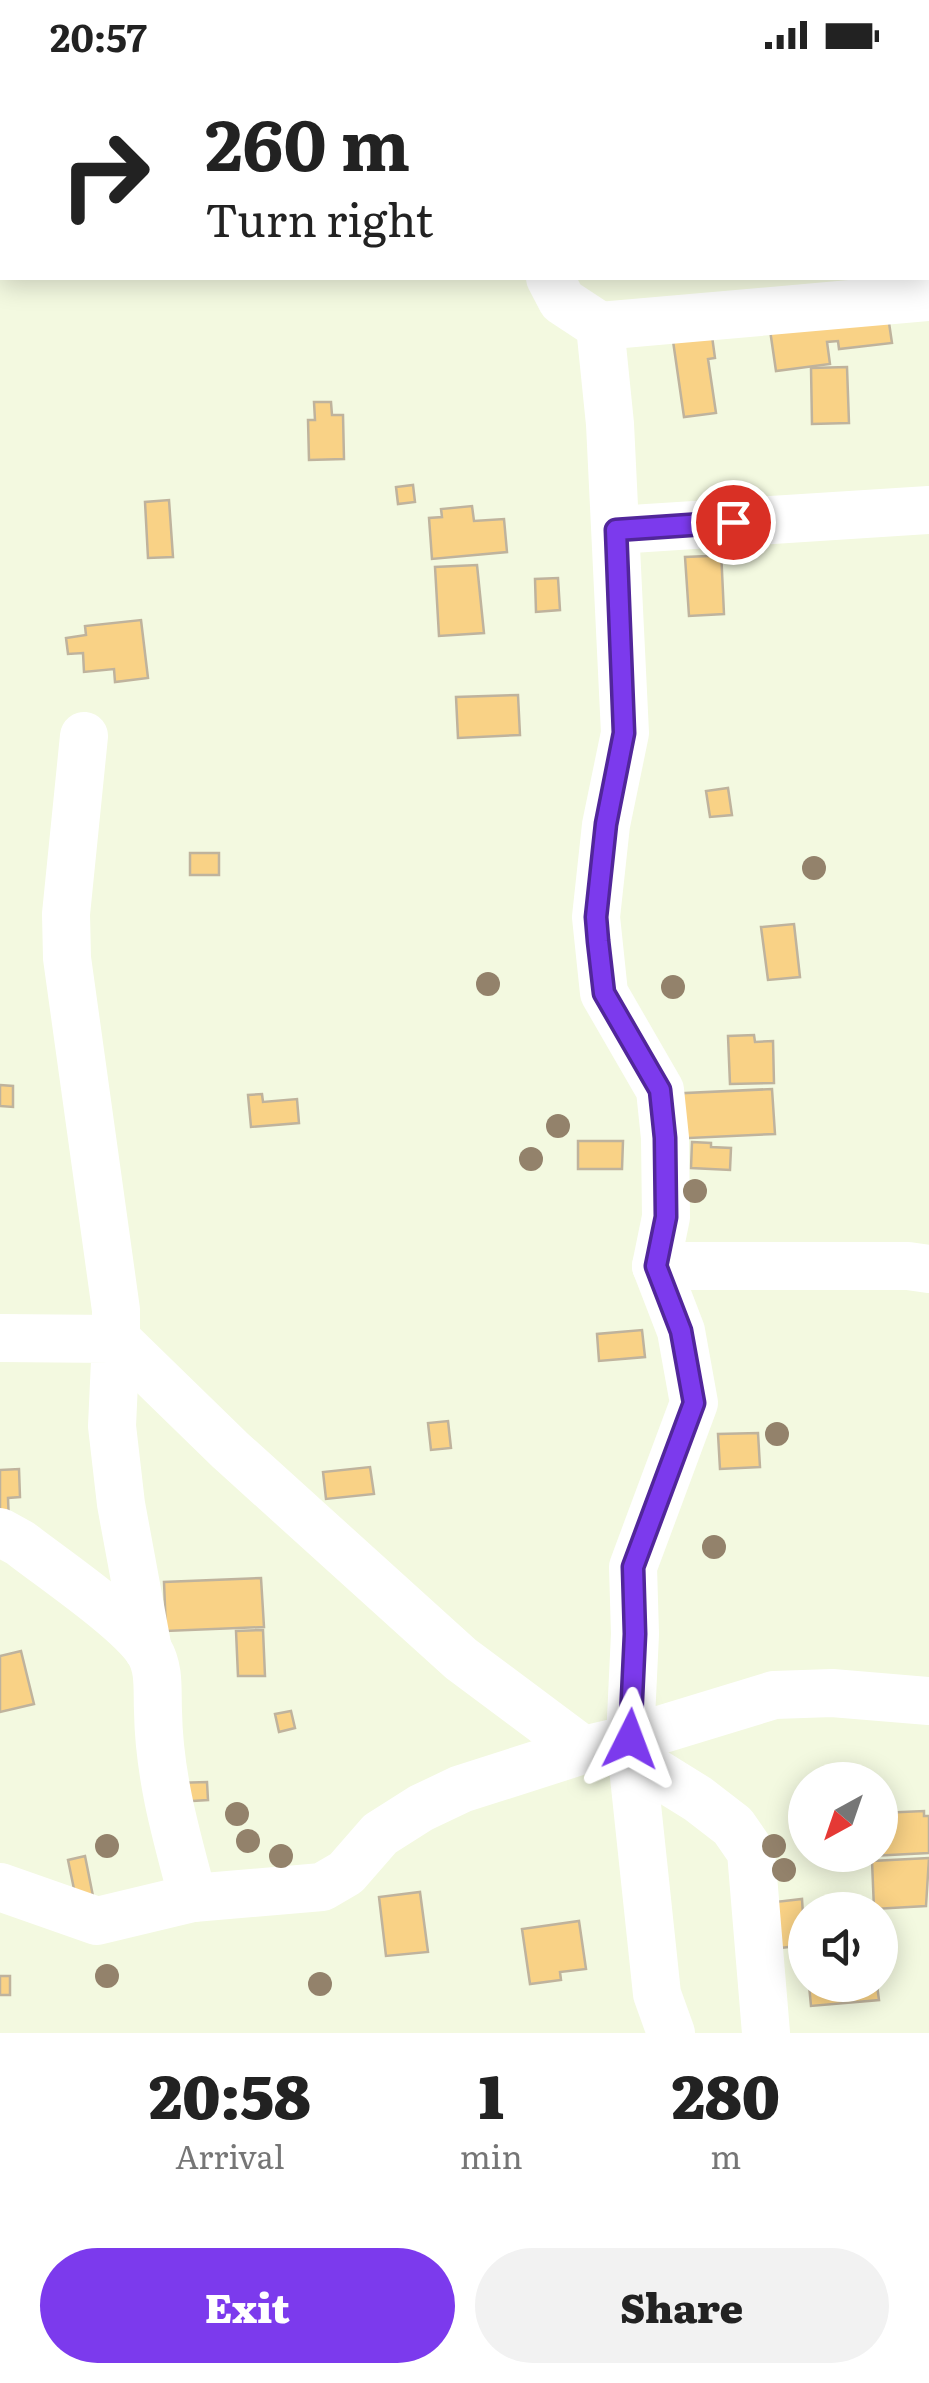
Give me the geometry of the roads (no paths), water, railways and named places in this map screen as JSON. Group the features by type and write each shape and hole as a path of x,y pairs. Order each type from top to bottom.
{"street":[{"path":"551,280 562,301 600,326 929,297"},
{"path":"600,326 616,530 624,733 606,824 596,917 604,993 660,1090 666,1217 656,1266 681,1331 694,1403 633,1567 631,1749 657,1994 671,2033"},
{"path":"616,530 929,510"},
{"path":"84,736 66,914 67,958 116,1310 112,1426 121,1504 148,1650 156,1669 164,1790 193,1898"},
{"path":"656,1266 908,1266 929,1270"},
{"path":"0,1338 116,1339 230,1450 461,1659 583,1750"},
{"path":"0,1532 20,1543 127,1628 148,1650"},
{"path":"0,1887 97,1921 193,1898 322,1887 346,1873 380,1834 421,1808 461,1789 583,1750 631,1749 774,1695 832,1693 929,1701"},
{"path":"631,1749 732,1826 751,1852 766,2033"}]}
